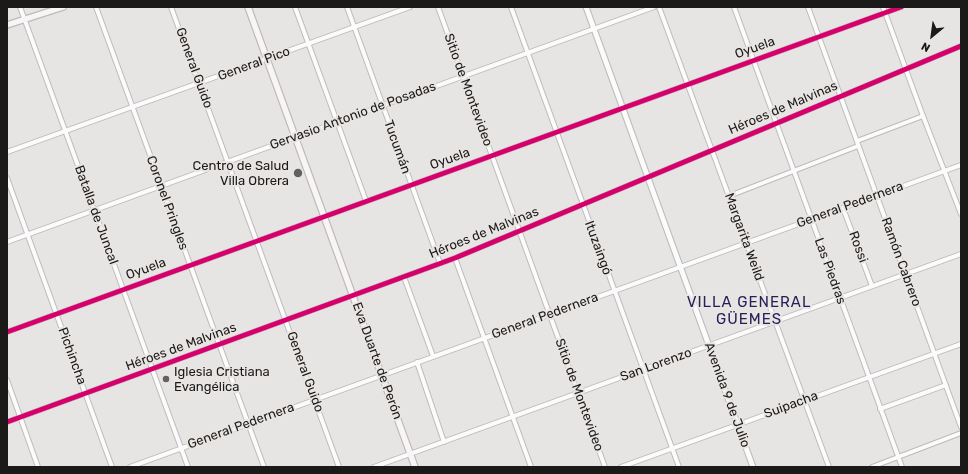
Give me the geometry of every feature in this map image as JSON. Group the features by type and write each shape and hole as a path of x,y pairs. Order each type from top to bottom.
{"main road":[{"path":"7,25 63,7"},
{"name":"Eva Duarte de Perón","path":"248,7 416,467"}],"street":[{"name":"Batalla de Juncal","path":"20,7 188,467"},
{"name":"Coronel Pringles","path":"96,7 264,467"},
{"name":"General Guido","path":"171,7 339,467"},
{"path":"295,7 366,201"},
{"name":"Tucumán","path":"348,7 382,106 440,263"},
{"name":"General Pico","path":"7,152 410,7"},
{"name":"Sitio de Montevideo","path":"438,7 605,467"},
{"name":"Ituzaingó","path":"511,7 679,467"},
{"name":"Avenida 9 de Julio","path":"586,7 753,467"},
{"name":"Gervasio Antonio de Posadas","path":"7,242 654,7"},
{"name":"Margarita Weild","path":"660,7 747,243 803,401 829,467"},
{"name":"Las Piedras","path":"734,7 902,467"},
{"name":"Ramón Cabrero","path":"808,7 961,427"},
{"path":"883,7 905,69 961,214"},
{"name":"Oyuela","path":"7,332 901,7"},
{"name":"Héroes de Malvinas","path":"7,422 455,258 961,46"},
{"path":"857,141 923,116"},
{"path":"729,196 858,146"},
{"name":"General Pedernera","path":"130,467 484,337 961,165"},
{"name":"Pichincha","path":"7,178 112,467"},
{"name":"Rossi","path":"843,208 872,286"},
{"name":"San Lorenzo","path":"374,467 961,254"},
{"path":"455,258 531,467"},
{"path":"404,277 433,356"},
{"name":"Suipacha","path":"621,467 868,376 961,344"},
{"path":"417,362 444,442"},
{"path":"7,380 38,467"},
{"path":"880,409 946,385"},
{"path":"872,467 961,434"}],"cycle path":[{"path":"7,332 901,7"},
{"path":"7,422 455,258 961,46"}],"place":[{"name":"Centro de Salud Villa Obrera","path":"298,173"},
{"name":"Iglesia Cristiana Evangélica","path":"166,379"}],"district":[{"name":"VILLA GENERAL GÜEMES","path":"749,312"}]}
